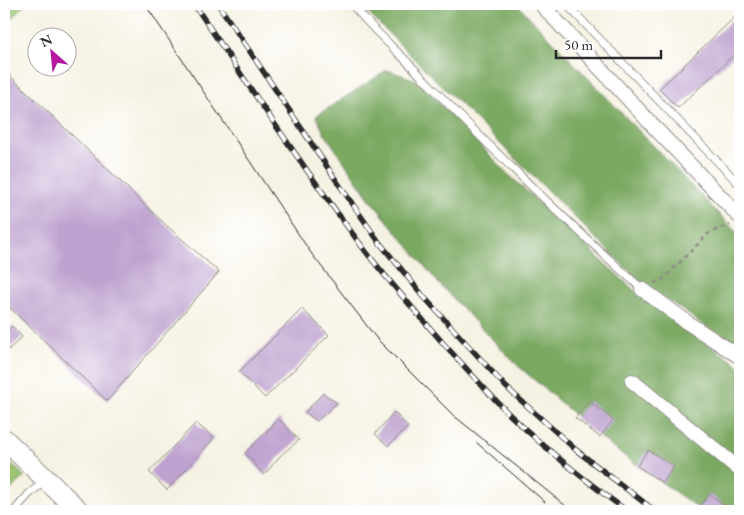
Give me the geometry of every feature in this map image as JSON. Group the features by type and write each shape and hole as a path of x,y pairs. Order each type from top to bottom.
{"street":[{"path":"541,4 655,128 736,221"},
{"path":"642,288 740,357"},
{"path":"632,381 740,470"},
{"path":"4,439 80,511"}],"lane":[{"path":"352,4 497,154 642,288"},
{"path":"566,4 740,185"},
{"path":"14,511 29,494 46,480"}],"path":[{"path":"642,288 663,279 708,233 736,221"}],"green space":[{"path":"4,4 25,4 4,28"},
{"path":"363,4 517,4 740,236 740,350 636,278 369,14"},
{"path":"387,70 417,80 508,174 637,293 740,366 740,511 702,511 612,447 517,365 440,285 368,197 323,131 316,116"},
{"path":"4,457 25,477 4,495"}],"building":[{"path":"740,12 740,49 678,108 659,89"},
{"path":"4,70 167,226 219,272 107,401 4,302"},
{"path":"302,309 329,335 265,398 239,372"},
{"path":"12,326 22,337 5,353 4,334"},
{"path":"323,393 337,403 317,421 305,412"},
{"path":"589,401 613,420 600,437 575,418"},
{"path":"394,412 408,427 388,446 375,434"},
{"path":"279,419 299,440 281,455 264,475 245,453"},
{"path":"196,423 214,438 167,490 149,472"},
{"path":"648,450 674,466 663,483 637,466"},
{"path":"710,494 731,511 702,511 698,508"}],"tram line":[{"path":"145,4 311,253 377,339 453,415 572,511"},
{"path":"477,443 545,502"}],"railway":[{"path":"194,4 322,192 367,253 404,298 510,415 567,465 627,511"},
{"path":"218,4 379,242 424,297 506,387 576,450 655,511"}]}
